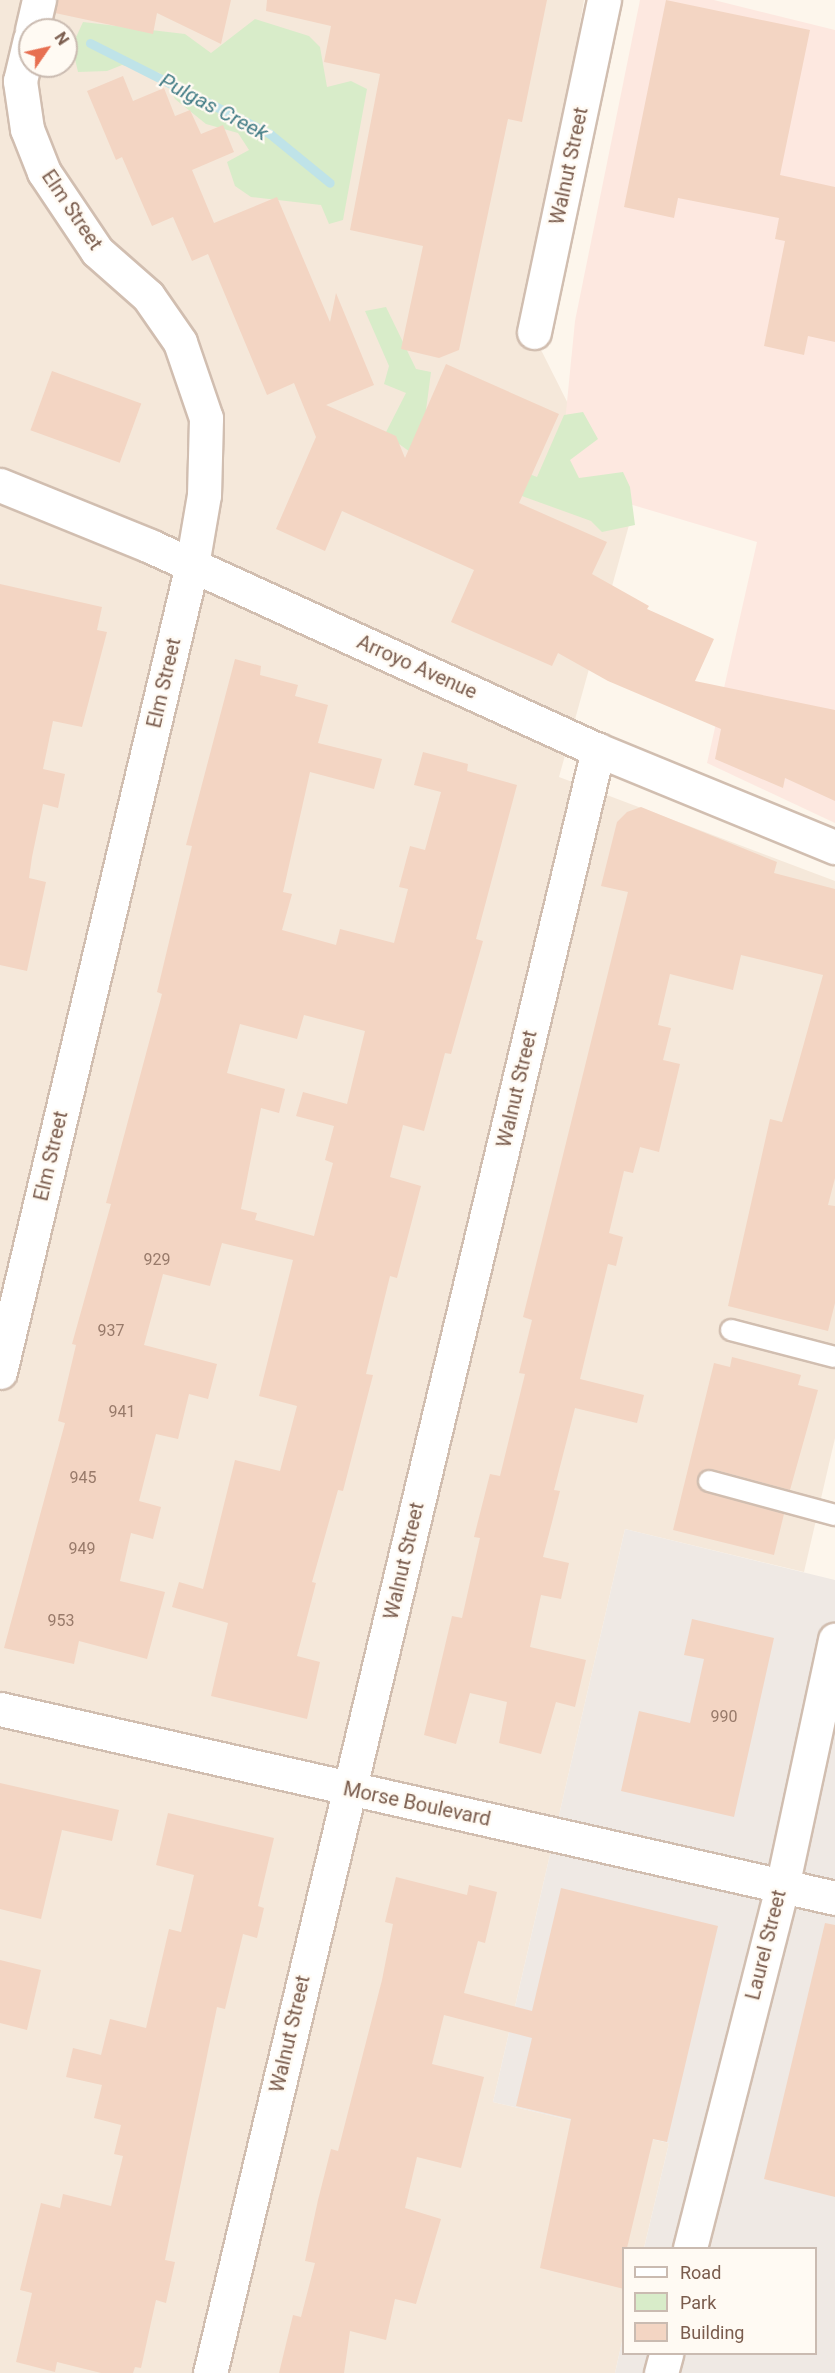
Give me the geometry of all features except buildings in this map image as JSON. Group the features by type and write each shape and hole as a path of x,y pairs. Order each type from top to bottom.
{"street":[{"path":"35,18 39,0"},
{"name":"Walnut Street","path":"534,332 604,0"},
{"name":"Elm Street","path":"0,1372 192,565 204,495 206,418 180,342 148,296 96,251 44,172 10,79 18,63"},
{"name":"Arroyo Avenue","path":"0,485 192,565 598,750 835,847"},
{"name":"Walnut Street","path":"210,2373 347,1789 598,750"},
{"name":"Laurel Street","path":"690,2247 782,1887 835,1640"},
{"name":"Morse Boulevard","path":"0,1709 835,1898"},
{"path":"662,2373 666,2355"}],"lane":[{"path":"731,1330 835,1357"},
{"path":"709,1481 835,1515"}],"shaded area":[{"path":"0,0 584,0 529,326 629,525 559,777 835,881 835,1438 804,1572 625,1529 493,2102 669,2143 644,2247 622,2247 622,2342 615,2373 0,2373"},
{"path":"640,0 714,0 835,30 835,823 707,763 757,542 559,483 575,321"},
{"path":"625,1529 835,1580 835,2373 615,2373 622,2342 622,2355 817,2355 817,2247 644,2247 669,2143 493,2102"}],"green space":[{"path":"255,19 309,36 320,47 327,87 351,81 367,89 343,220 329,224 321,205 251,197 235,186 227,162 249,150 238,133 206,124 175,99 160,73 122,65 107,71 78,72 78,33 83,22 185,34 211,53"},
{"path":"386,307 416,369 431,372 423,433 537,477 564,415 583,412 598,439 570,460 579,478 623,472 630,487 635,525 602,532 591,521 420,459 385,434 406,393 384,384 389,366 365,311"}],"waterway":[{"name":"Pulgas Creek","path":"90,43 270,134 330,183"}]}
